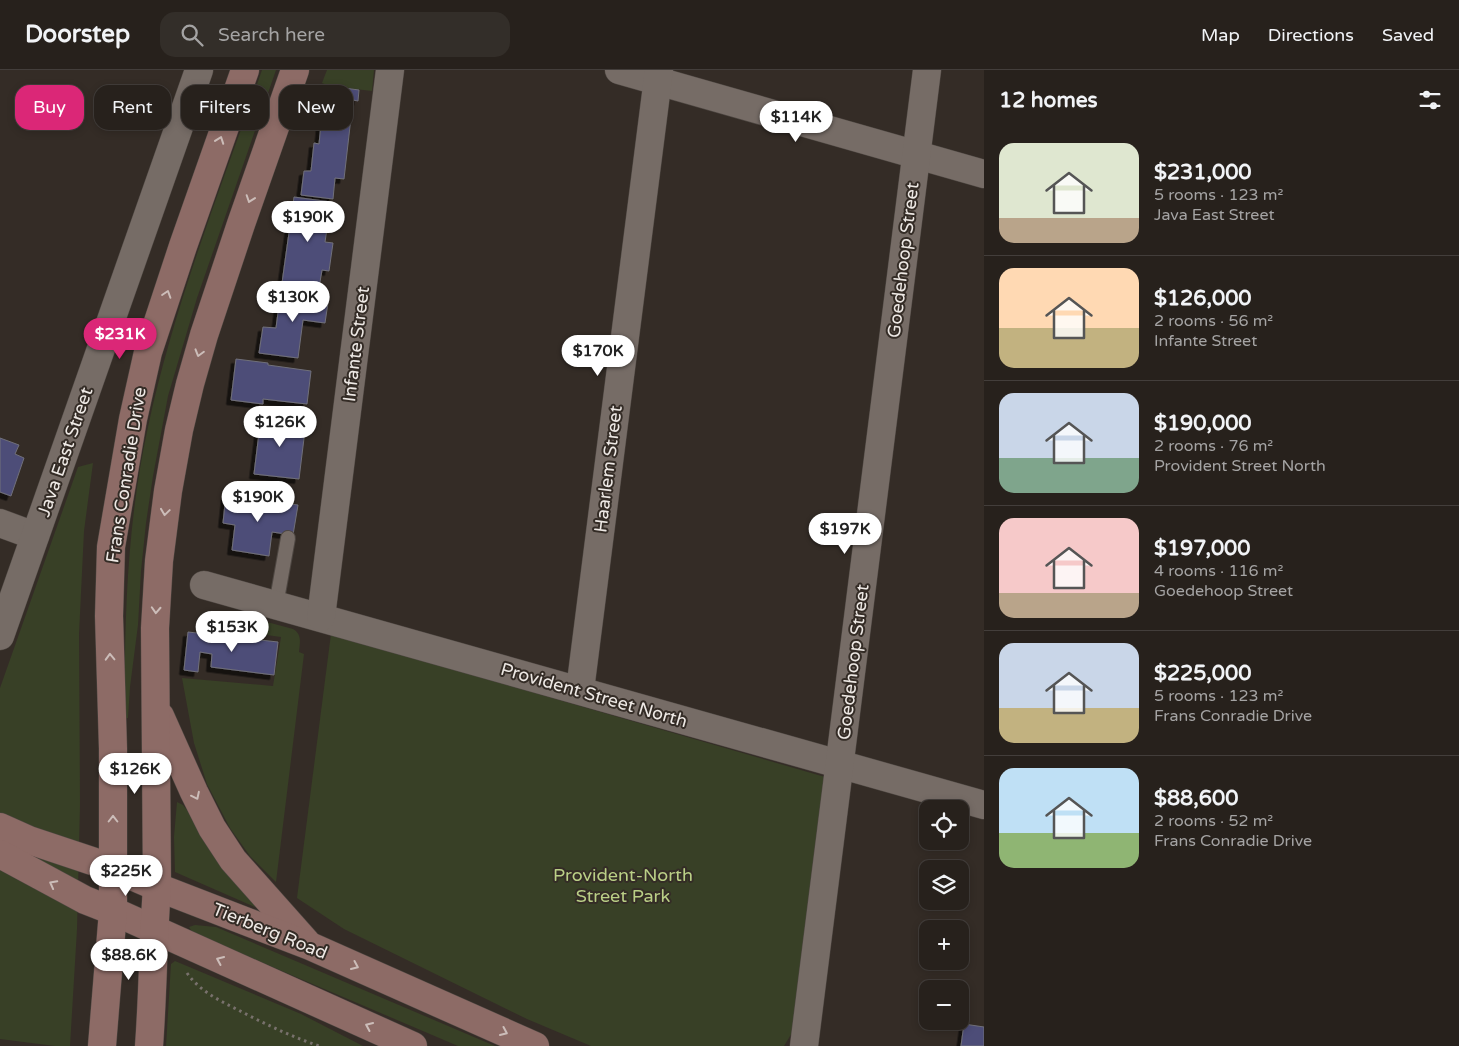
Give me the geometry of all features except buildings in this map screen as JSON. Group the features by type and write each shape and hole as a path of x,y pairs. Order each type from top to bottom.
{"main road":[{"name":"Frans Conradie Drive","path":"102,1046 114,911 113,749 109,616 111,547 133,419 148,352 245,70"},
{"path":"149,1046 157,887 155,628 158,561 168,491 179,430 204,334 295,70"},
{"path":"155,703 170,740 212,828 233,860 310,946"},
{"name":"Tierberg Road","path":"0,827 29,840 113,868 310,946 535,1046"},
{"path":"0,854 84,900 114,911 413,1046"}],"street":[{"name":"Java East Street","path":"0,636 199,70"},
{"name":"Infante Street","path":"321,617 390,70"},
{"path":"619,70 658,75 916,155 984,174"},
{"name":"Goedehoop Street","path":"804,1046 928,70"},
{"name":"Haarlem Street","path":"580,690 658,75"},
{"path":"0,523 35,536"},
{"name":"Provident Street North","path":"204,585 984,806"}],"lane":[{"path":"276,605 288,538"}],"path":[{"path":"186,973 213,997 286,1034 319,1046"}],"green space":[{"path":"262,70 276,70 269,90 269,85 257,85"},
{"path":"327,70 374,70 372,91 353,89 353,85 327,85 322,83"},
{"path":"241,130 255,130 197,298 168,396 146,523 128,718 125,718 128,572 135,499 141,463 171,336"},
{"path":"93,463 84,531 79,634 80,805 77,929 70,1046 55,1046 0,1039 0,688 78,467"},
{"path":"241,615 293,629 299,636 299,652 304,654 276,882 250,856 230,828 207,784 194,743 182,678 273,686 281,637 238,631"},
{"name":"Provident-North Street Park","path":"331,634 825,777 793,1031 784,1046 591,1046 527,1019 344,929 297,898"},
{"path":"177,802 183,805 264,911 175,872 174,837"},
{"path":"195,925 216,927 495,1046 458,1046 193,933 189,927"},
{"path":"175,961 301,1014 363,1046 166,1046 171,964"}]}
